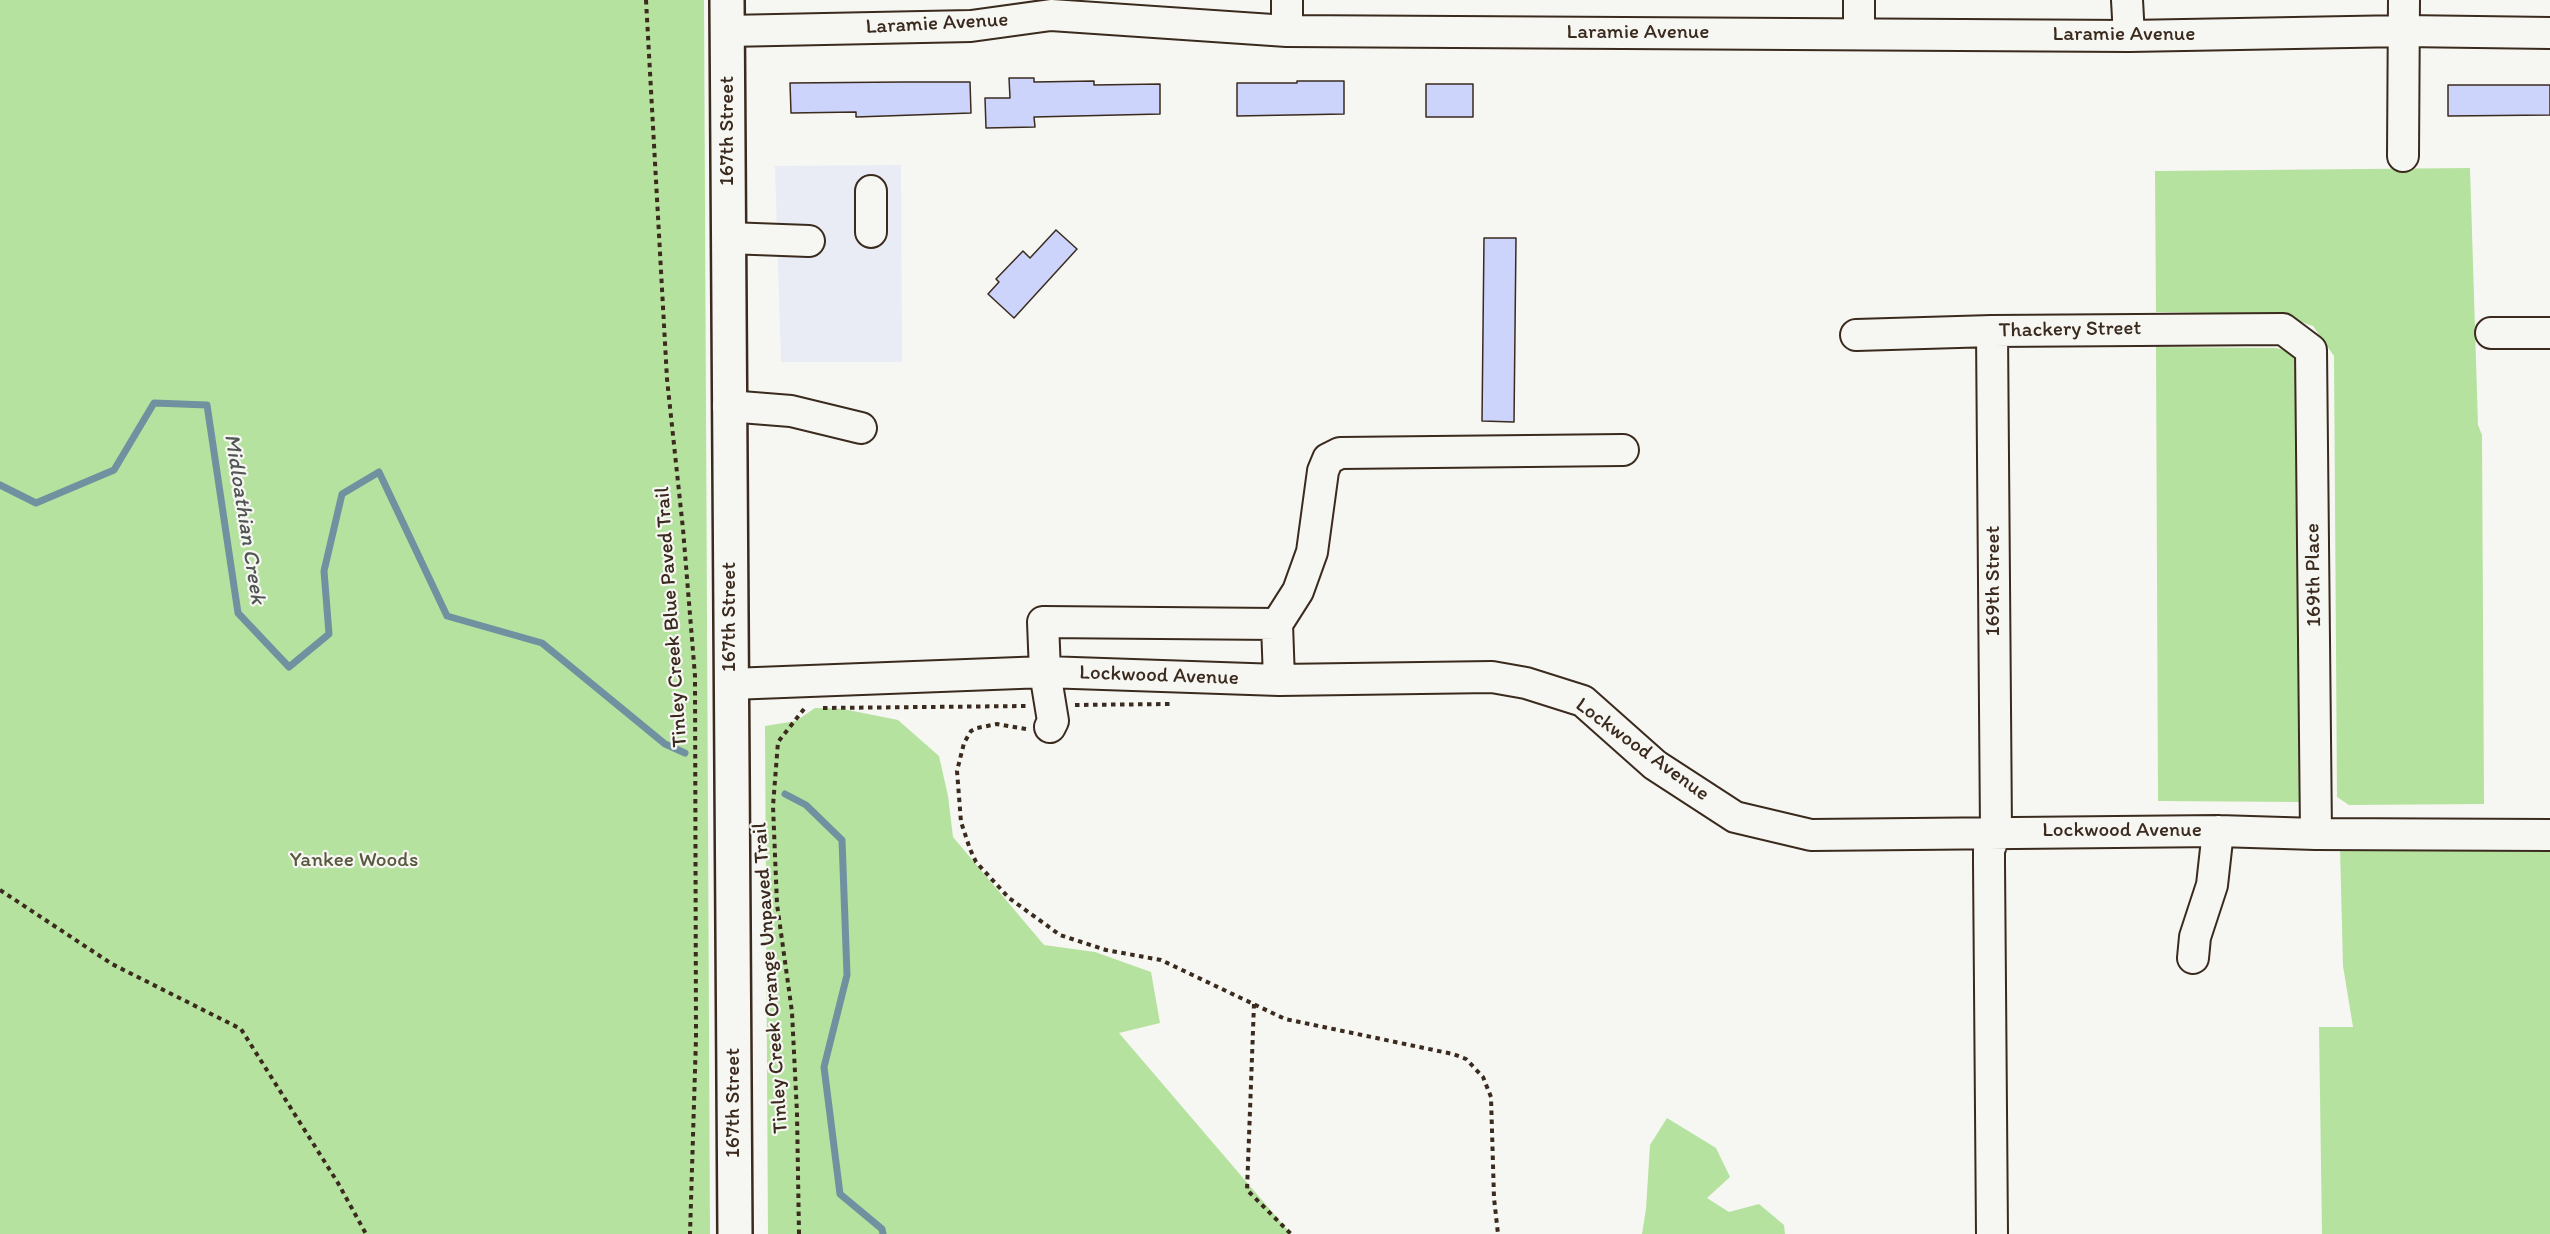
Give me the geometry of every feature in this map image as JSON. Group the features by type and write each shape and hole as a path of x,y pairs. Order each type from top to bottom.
{"main road":[{"name":"167th Street","path":"727,15 735,1234"}],"street":[{"path":"1287,0 1287,31"},
{"path":"1859,0 1859,34"},
{"path":"2127,0 2129,36"},
{"path":"2403,156 2404,0"},
{"name":"Laramie Avenue","path":"727,15 971,26 1050,7 1287,31 2129,36 2404,31 2550,33"},
{"path":"871,191 871,232"},
{"path":"728,238 809,241"},
{"name":"Thackery Street","path":"1856,336 1992,331 2283,329"},
{"name":"169th Place","path":"2283,329 2312,350 2316,834"},
{"name":"169th Street","path":"1992,331 1996,832 1989,850 1992,1234"},
{"path":"2491,333 2550,333"},
{"path":"728,406 791,411 861,428"},
{"path":"1279,680 1277,624 1298,591 1312,552 1323,471 1328,459 1340,453 1623,450"},
{"path":"1050,716 1043,622 1277,624"},
{"name":"Lockwood Avenue","path":"731,684 1045,672 1279,680 1492,677 1526,683 1583,701 1655,765 1735,817 1810,835 2218,831 2316,834 2550,835"},
{"path":"2193,958 2195,937 2212,885 2218,831"}],"path":[{"name":"Tinley Creek Blue Paved Trail","path":"646,0 667,379 683,529 695,676 696,1026 690,1234"},
{"name":"Tinley Creek Orange Unpaved Trail","path":"799,1234 798,1113 792,1012 777,904 773,806 778,742 802,709 1050,716 1182,704"},
{"path":"1050,716 1037,731 998,724 976,728 971,731 964,743 957,771 961,822 976,862 1009,898 1060,935 1106,950 1161,960 1285,1019 1453,1054 1466,1059 1483,1077 1491,1097 1494,1198 1498,1234"},
{"path":"0,890 112,964 241,1029 332,1173 366,1234"},
{"path":"1254,1004 1247,1190 1291,1234"}],"shaded area":[{"path":"901,165 902,362 781,362 775,166"}],"green space":[{"name":"Yankee Woods","path":"0,0 704,0 710,1234 0,1234"},
{"path":"2470,168 2478,425 2482,435 2484,804 2349,805 2337,797 2334,356 2313,326 2278,314 2156,312 2155,171"},
{"path":"2156,347 2276,348 2290,351 2300,365 2302,802 2158,801"},
{"path":"815,708 843,709 898,720 939,756 948,796 953,837 1044,945 1095,952 1151,972 1160,1023 1119,1033 1291,1234 768,1234 765,726 796,721"},
{"path":"2340,847 2550,852 2550,1234 2322,1234 2319,1027 2353,1027 2343,966"},
{"path":"1667,1118 1716,1148 1730,1177 1707,1198 1729,1212 1759,1204 1784,1225 1785,1234 1642,1234 1650,1145"}],"building":[{"path":"1009,78 1034,78 1034,82 1094,81 1094,85 1160,84 1160,114 1034,117 1035,127 986,128 985,98 1010,98"},
{"path":"1297,81 1344,81 1344,114 1237,116 1237,83 1297,83"},
{"path":"970,82 971,113 856,117 856,112 791,113 790,83"},
{"path":"1426,84 1473,84 1473,117 1426,117"},
{"path":"2448,85 2550,85 2550,115 2448,116"},
{"path":"1056,230 1077,249 1014,318 988,294 999,282 996,279 1023,251 1030,258"},
{"path":"1484,238 1516,238 1514,422 1482,421"}],"waterway":[{"name":"Midloathian Creek","path":"0,485 36,503 114,470 154,403 207,405 238,613 289,667 329,634 324,571 342,494 379,472 447,616 542,643 665,744 685,753"},
{"name":"Midloathian Creek","path":"785,794 806,805 842,840 847,975 824,1067 840,1194 882,1229 883,1234"}]}
